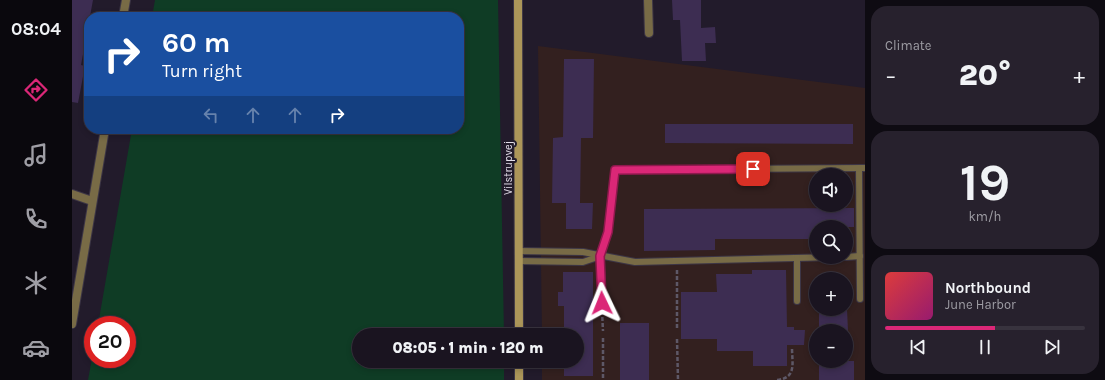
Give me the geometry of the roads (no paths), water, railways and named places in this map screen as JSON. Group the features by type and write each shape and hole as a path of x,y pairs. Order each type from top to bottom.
{"street":[{"path":"124,12 126,0"},
{"name":"Vilstrupvej","path":"518,0 519,328"},
{"path":"648,0 649,33"},
{"path":"72,324 103,134"},
{"path":"72,194 92,201"},
{"path":"519,368 519,380"}],"lane":[{"path":"602,303 600,256 608,232 615,170 862,168 860,299"},
{"path":"519,251 583,252 635,262 809,258"},
{"path":"519,261 583,262 600,256"},
{"path":"853,256 860,256"},
{"path":"797,258 797,301"}]}
